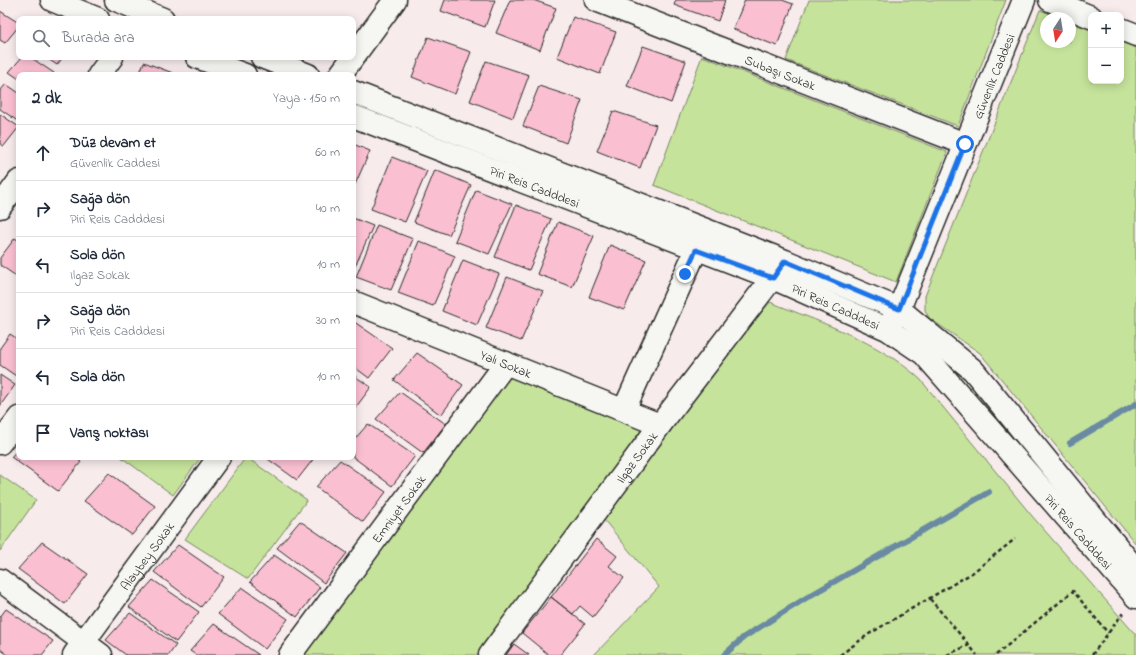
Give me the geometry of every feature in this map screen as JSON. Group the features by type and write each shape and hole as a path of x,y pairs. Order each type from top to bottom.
{"street":[{"path":"52,0 91,16"},
{"path":"116,0 152,13"},
{"path":"356,53 395,0"},
{"name":"Subaşı Sokak","path":"596,0 965,144"},
{"name":"Güvenlik Caddesi","path":"887,329 899,309 1024,0"},
{"path":"1050,0 1088,16"},
{"path":"1124,30 1136,35"},
{"path":"101,72 110,60"},
{"path":"205,60 237,72"},
{"path":"270,60 300,72"},
{"path":"342,72 351,60"},
{"name":"Piri Reis Cadddesi","path":"356,93 779,270 887,329 924,354 1136,596"},
{"name":"Piri Reis Cadddesi","path":"356,117 696,250 779,270 899,309 973,370 1136,570"},
{"path":"0,207 16,185"},
{"path":"624,410 696,250"},
{"name":"Ilgaz Sokak","path":"490,655 660,425 779,270"},
{"name":"Yalı Sokak","path":"356,303 660,425"},
{"name":"Emniyet Sokak","path":"290,655 506,363"},
{"path":"0,444 16,422"},
{"name":"Alaybey Sokak","path":"86,651 217,460"},
{"path":"0,580 86,651"}],"path":[{"path":"840,655 869,634 972,573 1015,538"},
{"path":"996,655 1073,591 1108,633"},
{"path":"1092,655 1136,596"},
{"path":"930,599 977,655"},
{"path":"947,655 968,645"}],"green space":[{"path":"809,0 1006,0 958,126 786,60"},
{"path":"1040,10 1045,12 1040,12 1040,48 1076,48 1076,24 1088,29 1088,84 1124,84 1124,43 1136,48 1136,544 980,353 929,318 925,310 925,296"},
{"path":"702,56 947,152 896,282 654,185"},
{"path":"770,302 868,343 904,366 920,379 1032,516 1136,635 1136,655 594,655 659,587 604,520 695,395"},
{"path":"506,363 660,425 490,655 290,655"},
{"path":"125,460 199,460 173,495"},
{"path":"244,460 250,460 307,500 248,579 185,539"},
{"path":"0,475 36,500 0,551"}],"building":[{"path":"445,0 495,0 485,27 441,11"},
{"path":"510,0 533,0 556,8 540,50 496,33"},
{"path":"676,0 725,0 718,21 674,5"},
{"path":"745,0 782,0 793,4 777,46 733,29"},
{"path":"0,11 16,21 16,30 5,43 0,40"},
{"path":"573,17 616,32 600,74 557,57"},
{"path":"428,37 471,52 455,94 412,77"},
{"path":"643,46 686,61 671,103 627,86"},
{"path":"19,60 34,60 52,72 16,72 16,77 9,72"},
{"path":"50,60 61,60 57,65"},
{"path":"486,61 529,75 513,118 470,101"},
{"path":"144,62 170,72 140,72"},
{"path":"6,84 16,91 16,120 0,109 0,91"},
{"path":"539,86 582,100 566,143 523,126"},
{"path":"613,111 656,125 640,168 597,151"},
{"path":"0,114 16,125 16,131 4,146 0,144"},
{"path":"356,145 370,151 356,182"},
{"path":"392,157 427,171 405,222 371,209"},
{"path":"435,170 471,185 449,235 414,222"},
{"path":"476,190 512,204 489,254 455,241"},
{"path":"516,205 551,219 529,270 495,257"},
{"path":"356,219 373,226 356,264"},
{"path":"558,222 594,236 572,287 537,274"},
{"path":"377,225 413,239 391,290 356,277"},
{"path":"15,238 16,239 16,276 0,265 0,258"},
{"path":"419,241 455,256 433,306 398,293"},
{"path":"610,245 646,260 624,310 589,297"},
{"path":"463,260 499,274 477,325 442,311"},
{"path":"507,277 543,291 521,341 486,328"},
{"path":"356,323 392,348 369,378 356,368"},
{"path":"10,334 16,338 16,376 0,365 0,348"},
{"path":"417,353 463,385 441,415 394,380"},
{"path":"0,375 15,385 0,406"},
{"path":"356,377 371,387 356,407"},
{"path":"400,392 446,424 423,453 376,419"},
{"path":"368,424 415,456 392,486 356,459 356,438"},
{"path":"16,451 16,460 78,460 81,462 58,491 11,457"},
{"path":"269,460 313,460 297,480"},
{"path":"340,460 386,492 363,522 316,487"},
{"path":"109,473 155,506 132,535 84,501"},
{"path":"300,521 347,553 324,583 277,548"},
{"path":"596,539 617,556 609,566 624,578 593,617 580,606 573,614 551,597"},
{"path":"42,542 88,574 65,604 18,569"},
{"path":"178,545 224,577 201,607 154,572"},
{"path":"274,555 320,587 297,617 250,582"},
{"path":"153,580 199,612 176,642 129,607"},
{"path":"242,587 288,619 265,649 218,614"},
{"path":"551,597 585,624 560,655 549,655 522,633"},
{"path":"6,609 53,641 42,655 8,655 0,649 0,617"},
{"path":"130,613 176,645 169,655 126,655 106,640"},
{"path":"214,624 259,655 196,655 190,651"},
{"path":"514,644 529,655 506,655"}],"waterway":[{"path":"1070,443 1136,404"},
{"path":"724,655 744,637 806,598 989,492"}],"route":[{"path":"685,274 696,250 773,278 785,261 899,309 965,144"}]}
